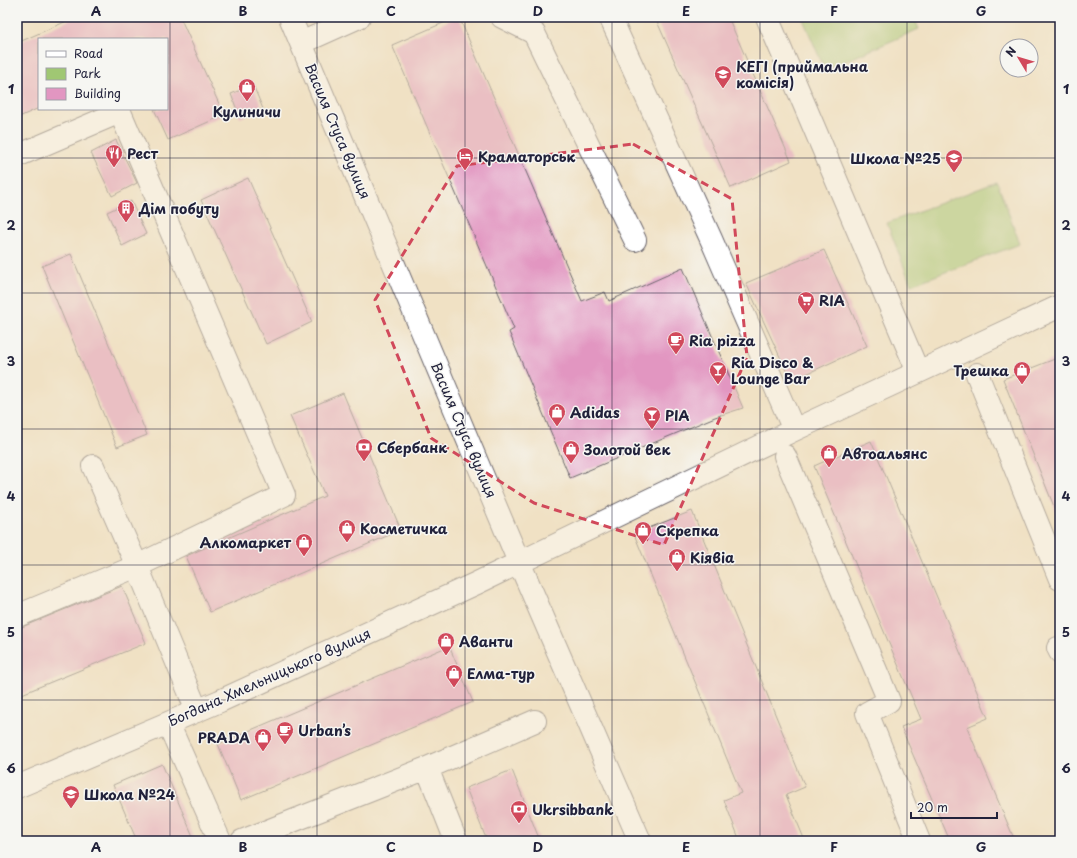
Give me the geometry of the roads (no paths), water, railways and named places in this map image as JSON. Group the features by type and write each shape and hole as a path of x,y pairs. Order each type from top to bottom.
{"street":[{"name":"Василя Стуса вулиця","path":"290,17 519,562 640,841"},
{"path":"301,43 359,17"},
{"path":"502,17 534,32 635,240"},
{"path":"610,17 711,239 794,430"},
{"path":"766,17 918,372"},
{"path":"17,156 120,112 284,495 137,566 17,616"},
{"name":"Богдана Хмельницького вулиця","path":"17,788 197,711 469,587 794,430 1060,306"},
{"path":"977,374 1060,579"},
{"path":"786,456 890,701 867,713 918,841"},
{"path":"93,466 137,566 197,711"},
{"path":"1060,648 1058,648 1060,652"},
{"path":"242,841 427,768 535,721"},
{"path":"168,723 220,841"},
{"path":"427,768 456,841"}],"place":[{"name":"КЕГІ (приймальна комісія)","path":"723,89"},
{"name":"Кулиничи","path":"247,102"},
{"name":"Рест","path":"114,168"},
{"name":"Краматорськ","path":"465,171"},
{"name":"Школа №25","path":"954,173"},
{"name":"Дім побуту","path":"126,223"},
{"name":"RIA","path":"806,315"},
{"name":"Ria pizza","path":"676,355"},
{"name":"Ria Disco & Lounge Bar","path":"718,385"},
{"name":"Трешка","path":"1022,385"},
{"name":"Adidas","path":"557,427"},
{"name":"РІА","path":"652,430"},
{"name":"Сбербанк","path":"364,462"},
{"name":"Золотой век","path":"571,464"},
{"name":"Автоальянс","path":"829,468"},
{"name":"Косметичка","path":"347,543"},
{"name":"Скрепка","path":"643,545"},
{"name":"Алкомаркет","path":"304,557"},
{"name":"Кіявіа","path":"677,572"},
{"name":"Аванти","path":"446,656"},
{"name":"Елма-тур","path":"454,688"},
{"name":"Urban’s","path":"285,745"},
{"name":"PRADA","path":"263,752"},
{"name":"Школа №24","path":"71,809"},
{"name":"Ukrsibbank","path":"519,824"}]}
